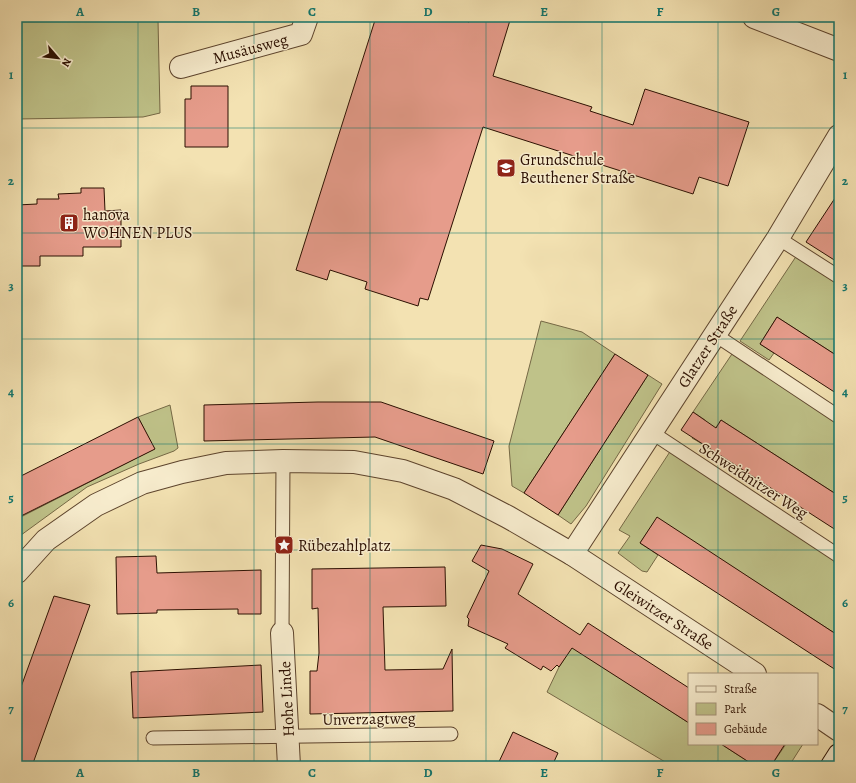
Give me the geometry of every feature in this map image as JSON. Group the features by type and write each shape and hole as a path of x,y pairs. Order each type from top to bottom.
{"street":[{"name":"Musäusweg","path":"181,66 301,34 307,17"},
{"path":"754,17 839,50"},
{"name":"Glatzer Straße","path":"572,554 778,238 839,136"},
{"path":"17,572 46,540 96,505 140,484 182,472 226,463 283,461 354,462 403,471 454,489 508,517 572,554"},
{"name":"Gleiwitzer Straße","path":"572,554 753,673"},
{"name":"Hohe Linde","path":"282,633 289,766"},
{"path":"818,716 839,730"},
{"path":"832,766 839,755"}],"lane":[{"path":"778,238 839,277"},
{"path":"714,334 839,417"},
{"name":"Schweidnitzer Weg","path":"651,432 839,556"},
{"path":"282,633 283,461"},
{"name":"Unverzagtweg","path":"153,738 451,734"}],"green space":[{"path":"158,20 160,113 143,117 17,119 17,22"},
{"path":"799,252 839,277 839,357 777,317 760,344 774,353 769,360 740,341"},
{"path":"541,321 582,332 615,354 524,493 512,486 509,446"},
{"path":"736,348 839,417 839,496 721,420 704,445 692,438 705,420 693,412"},
{"path":"648,375 662,384 586,506 571,524 558,515"},
{"path":"170,405 178,448 87,487 17,538 17,519 154,449 138,417"},
{"path":"673,447 831,550 839,581 839,636 657,518 640,543 658,555 647,572 642,571 618,553 630,536 619,530"},
{"path":"572,647 688,722 688,745 723,745 755,766 672,766 547,692 559,667"},
{"path":"785,745 802,745 789,766 771,766"}],"building":[{"path":"376,17 453,17 469,22 470,17 511,17 493,76 592,107 590,111 633,125 645,89 749,122 728,186 699,177 693,194 483,127 428,300 420,298 418,306 365,289 367,282 330,270 327,280 296,270"},
{"path":"191,86 228,86 228,147 185,147 185,99 191,99"},
{"name":"hanova WOHNEN PLUS","path":"81,188 104,188 105,211 121,210 121,247 83,247 83,256 40,256 40,266 17,266 17,205 37,204 37,199 59,199 58,194 81,193"},
{"path":"839,192 839,263 806,242"},
{"path":"777,317 839,357 839,395 760,344"},
{"path":"615,354 648,375 558,515 524,493"},
{"path":"381,402 494,441 483,474 375,437 204,441 204,405"},
{"path":"693,412 716,428 721,420 839,496 839,532 681,430"},
{"path":"138,417 155,449 17,518 17,478"},
{"path":"657,517 839,636 839,672 640,543"},
{"path":"481,545 502,549 533,564 518,594 580,635 588,623 688,687 688,722 572,648 559,667 557,665 551,671 543,666 541,670 505,648 508,644 468,626 469,619 467,617 489,571 472,561"},
{"path":"156,556 157,573 261,570 261,614 238,614 238,609 157,610 157,613 117,614 116,557"},
{"path":"445,567 446,606 383,607 385,670 443,669 452,649 453,711 310,714 310,671 317,671 319,653 318,608 312,609 312,569"},
{"path":"54,596 90,605 32,766 17,766 17,698"},
{"path":"261,665 263,712 133,718 131,672"},
{"path":"513,732 558,753 552,766 497,766"},
{"path":"723,745 784,745 771,766 755,766"}],"place":[{"name":"Grundschule Beuthener Straße","path":"506,168"},
{"name":"hanova WOHNEN PLUS","path":"69,223"},
{"name":"Rübezahlplatz","path":"284,545"}]}
